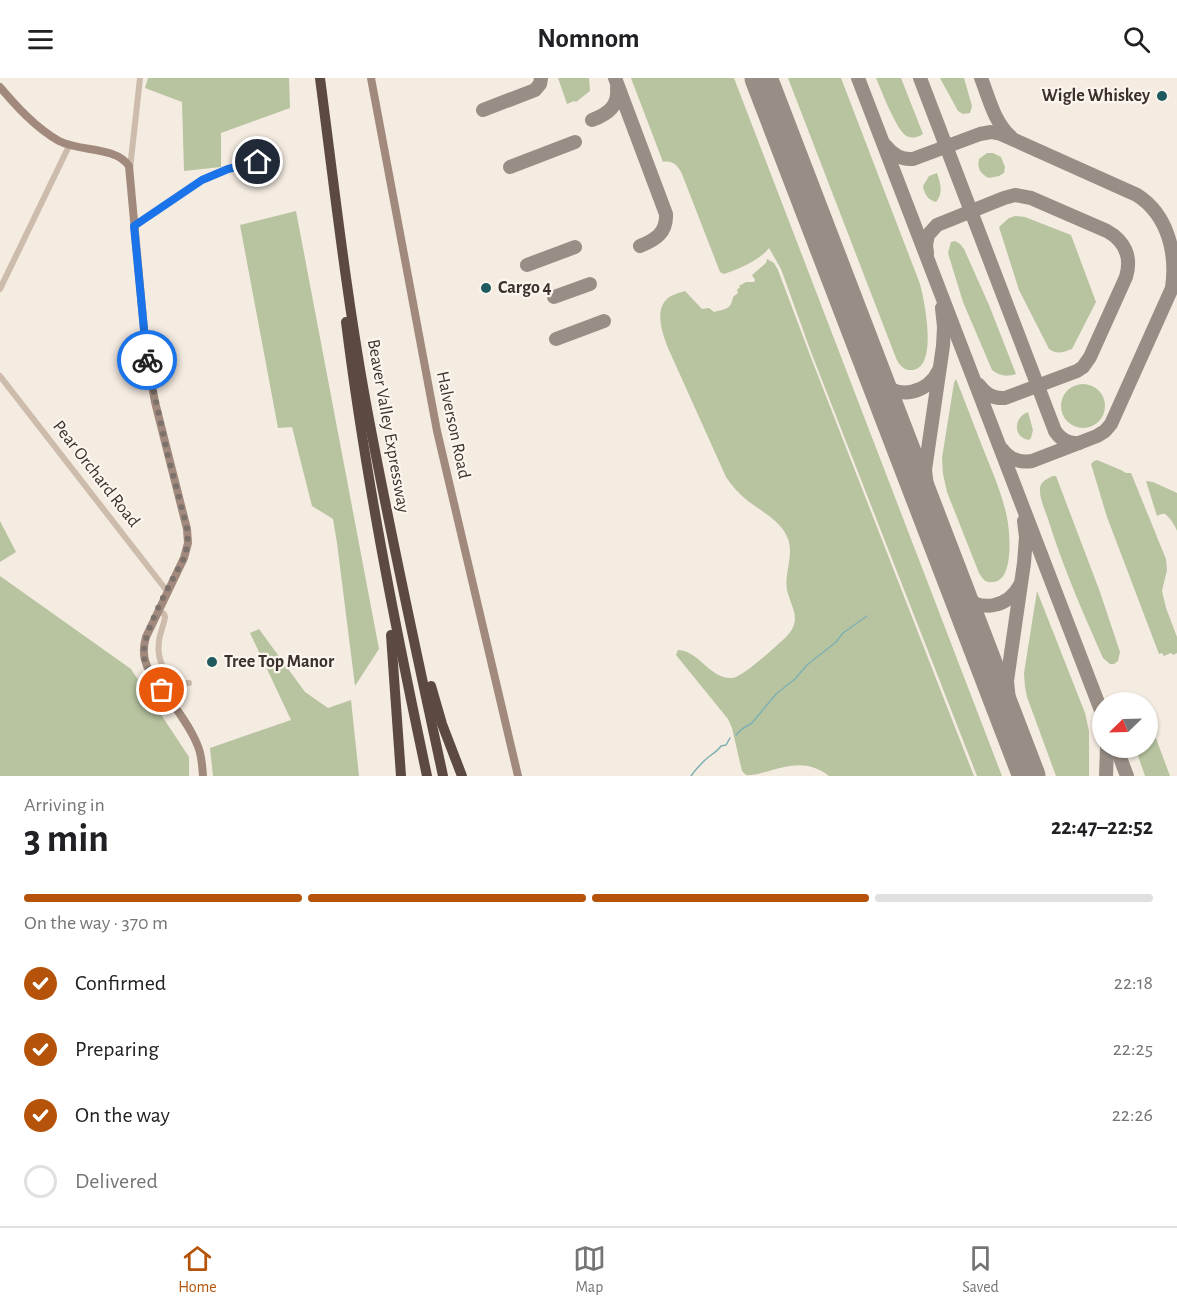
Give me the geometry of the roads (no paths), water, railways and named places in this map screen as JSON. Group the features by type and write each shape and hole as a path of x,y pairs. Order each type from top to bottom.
{"highway":[{"name":"Beaver Valley Expressway","path":"313,78 351,363 380,545 397,636 428,776"},
{"name":"Beaver Valley Expressway","path":"320,78 354,332 365,397 444,776"},
{"path":"390,525 431,688 462,776"},
{"path":"380,545 393,651 401,776"}],"street":[{"path":"140,78 130,169 148,367 188,538 184,558 145,639 144,657 153,676 197,743 203,776"},
{"name":"Halverson Road","path":"371,78 436,431 518,776"},
{"path":"0,87 36,124 58,141 69,146 120,157 130,169"},
{"path":"0,289 69,146"},
{"path":"134,226 202,180 228,169 258,162"},
{"name":"Pear Orchard Road","path":"0,375 167,591"},
{"path":"158,610 165,617 159,642 162,664 172,679 180,683 189,683"}],"waterway":[{"path":"736,735 752,723 776,694 795,679 807,665 836,642 843,633 867,616"},
{"path":"691,776 707,758 721,746 726,745 730,738"}],"place":[{"name":"Wigle Whiskey","path":"1162,96"},
{"name":"Cargo 4","path":"486,288"},
{"name":"Tree Top Manor","path":"212,662"}]}
